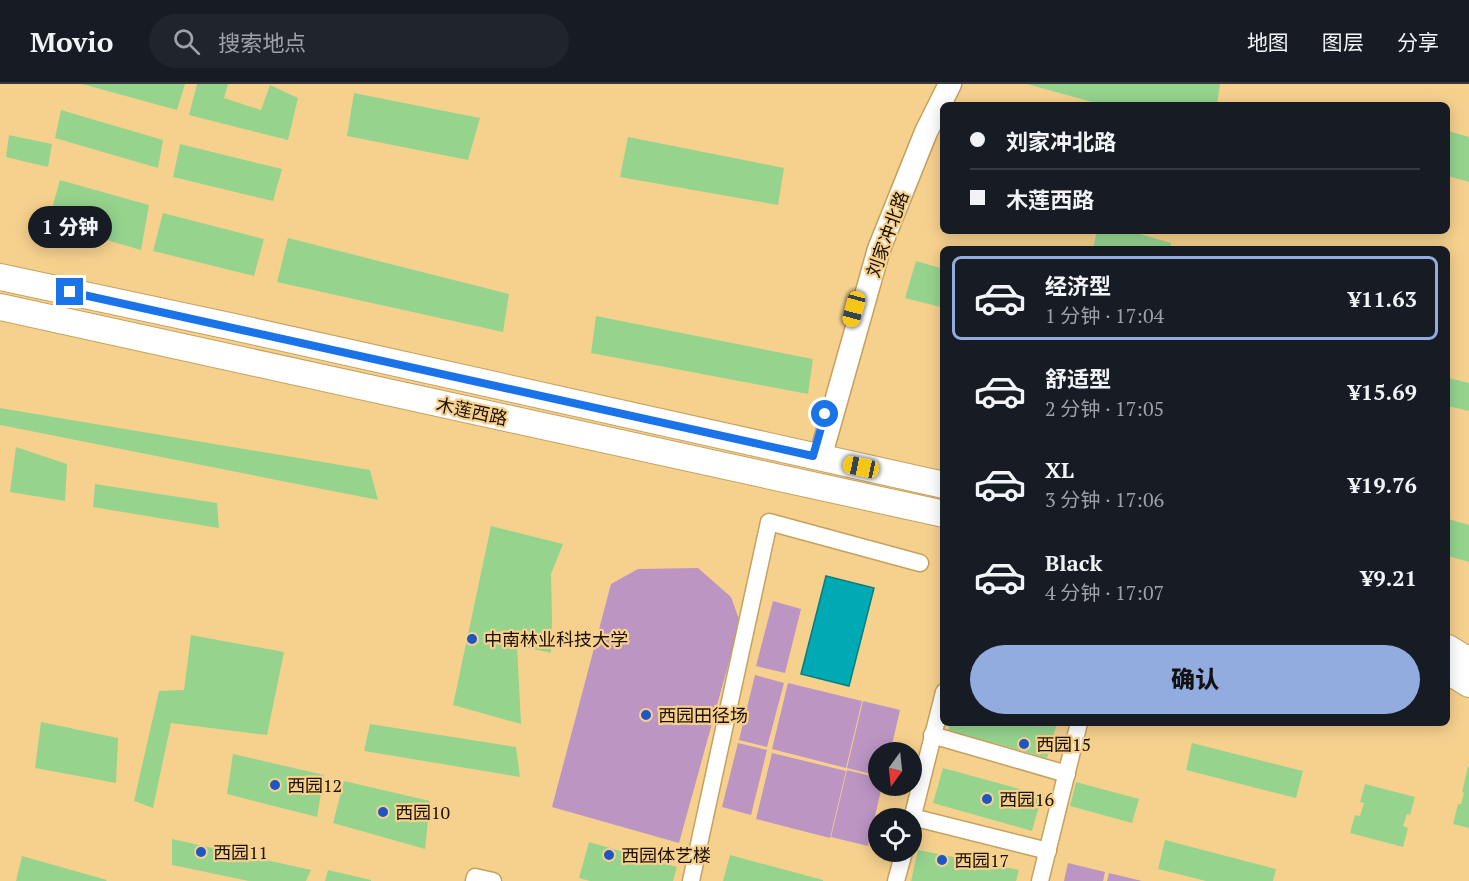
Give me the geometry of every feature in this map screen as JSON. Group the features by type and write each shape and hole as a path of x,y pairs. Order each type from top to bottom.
{"main road":[{"name":"刘家冲北路","path":"816,457 872,245 915,132 939,84"},
{"name":"刘家冲北路","path":"941,102 950,84"},
{"name":"刘家冲北路","path":"816,457 879,249 926,132 940,104"},
{"name":"木莲西路","path":"0,277 940,484"},
{"name":"木莲西路","path":"0,307 940,513"},
{"path":"1450,649 1469,661"},
{"path":"1450,672 1469,684"}],"street":[{"path":"691,881 769,522 920,563"},
{"path":"914,808 940,706"},
{"path":"1040,881 1078,726"},
{"path":"932,735 1066,774"},
{"path":"922,820 1048,851"},
{"path":"896,881 901,862"},
{"path":"474,881 475,877 493,881"}],"shaded area":[{"name":"西园田径场","path":"698,568 731,597 740,622 679,843 552,807 611,584 638,569"},
{"path":"773,601 801,609 785,673 756,666"},
{"path":"755,675 784,683 767,747 739,740"},
{"path":"788,683 862,701 846,768 772,749"},
{"path":"863,701 900,710 893,742 868,742 868,773 847,768"},
{"path":"738,743 767,750 751,815 722,807"},
{"path":"772,753 846,771 830,838 756,819"},
{"path":"847,770 868,775 868,796 880,796 877,808 868,808 868,846 831,837"},
{"path":"1068,863 1105,872 1103,881 1064,881"},
{"path":"1109,873 1142,881 1107,881"}],"water":[{"path":"826,576 874,588 849,686 801,674"}],"building":[{"path":"82,84 185,84 177,110"},
{"path":"197,84 228,84 224,98 261,110 270,85 298,98 288,140 189,115"},
{"path":"1027,84 1220,84 1217,102 1092,102"},
{"path":"354,93 480,118 468,160 347,136"},
{"path":"61,110 163,140 158,168 55,138"},
{"path":"1450,132 1469,137 1469,182 1450,177"},
{"path":"9,135 52,144 48,167 6,157"},
{"path":"628,137 784,168 778,205 620,177"},
{"path":"180,144 282,169 273,201 173,177"},
{"path":"60,180 149,205 141,250 48,223"},
{"path":"163,213 264,239 254,276 153,251"},
{"path":"1096,234 1140,234 1171,243 1170,246 1094,246"},
{"path":"288,238 509,294 503,332 277,282"},
{"path":"916,261 940,268 940,307 905,298"},
{"path":"596,316 813,359 808,394 591,353"},
{"path":"1450,378 1469,383 1469,411 1450,406"},
{"path":"0,408 370,470 378,500 0,425"},
{"path":"16,447 67,464 65,501 10,492"},
{"path":"95,484 217,503 219,528 93,507"},
{"path":"1450,520 1469,525 1469,562 1450,557"},
{"path":"491,526 563,544 551,574 551,653 517,645 521,724 453,705"},
{"path":"191,635 284,652 267,735 171,723 153,808 134,801 159,691 184,690"},
{"path":"41,722 118,738 116,783 35,768"},
{"path":"370,724 516,747 520,777 364,751"},
{"name":"西园15","path":"949,726 1056,726 1047,758 948,730"},
{"path":"1192,743 1303,771 1296,798 1186,770"},
{"name":"西园12","path":"233,754 324,775 317,817 227,794"},
{"path":"1468,767 1469,828 1453,824 1458,804 1461,804 1464,793 1462,792"},
{"name":"西园16","path":"943,768 1042,795 1032,831 933,803"},
{"name":"西园10","path":"344,781 430,801 425,849 333,823"},
{"path":"1076,782 1139,799 1132,823 1070,806"},
{"path":"1365,784 1415,797 1410,815 1407,814 1403,826 1408,828 1403,847 1350,833 1355,815 1360,816 1364,803 1360,802"},
{"name":"西园11","path":"172,839 311,870 306,881 249,881 172,865"},
{"path":"1165,840 1276,869 1273,881 1206,881 1158,869"},
{"name":"西园体艺楼","path":"589,842 677,867 673,881 590,881 579,878"},
{"name":"西园17","path":"922,851 1019,870 1016,881 911,881 915,862 922,862"},
{"path":"730,855 823,880 823,881 723,881"},
{"path":"22,856 107,880 16,881"},
{"path":"328,870 371,880 371,881 325,881"}],"place":[{"name":"中南林业科技大学","path":"472,639"},
{"name":"西园田径场","path":"646,715"},
{"name":"西园15","path":"1024,744"},
{"name":"西园12","path":"275,785"},
{"name":"西园16","path":"987,799"},
{"name":"西园10","path":"383,812"},
{"name":"西园11","path":"201,852"},
{"name":"西园体艺楼","path":"609,855"},
{"name":"西园17","path":"942,860"}],"route":[{"path":"70,292 813,456 825,414"}]}
